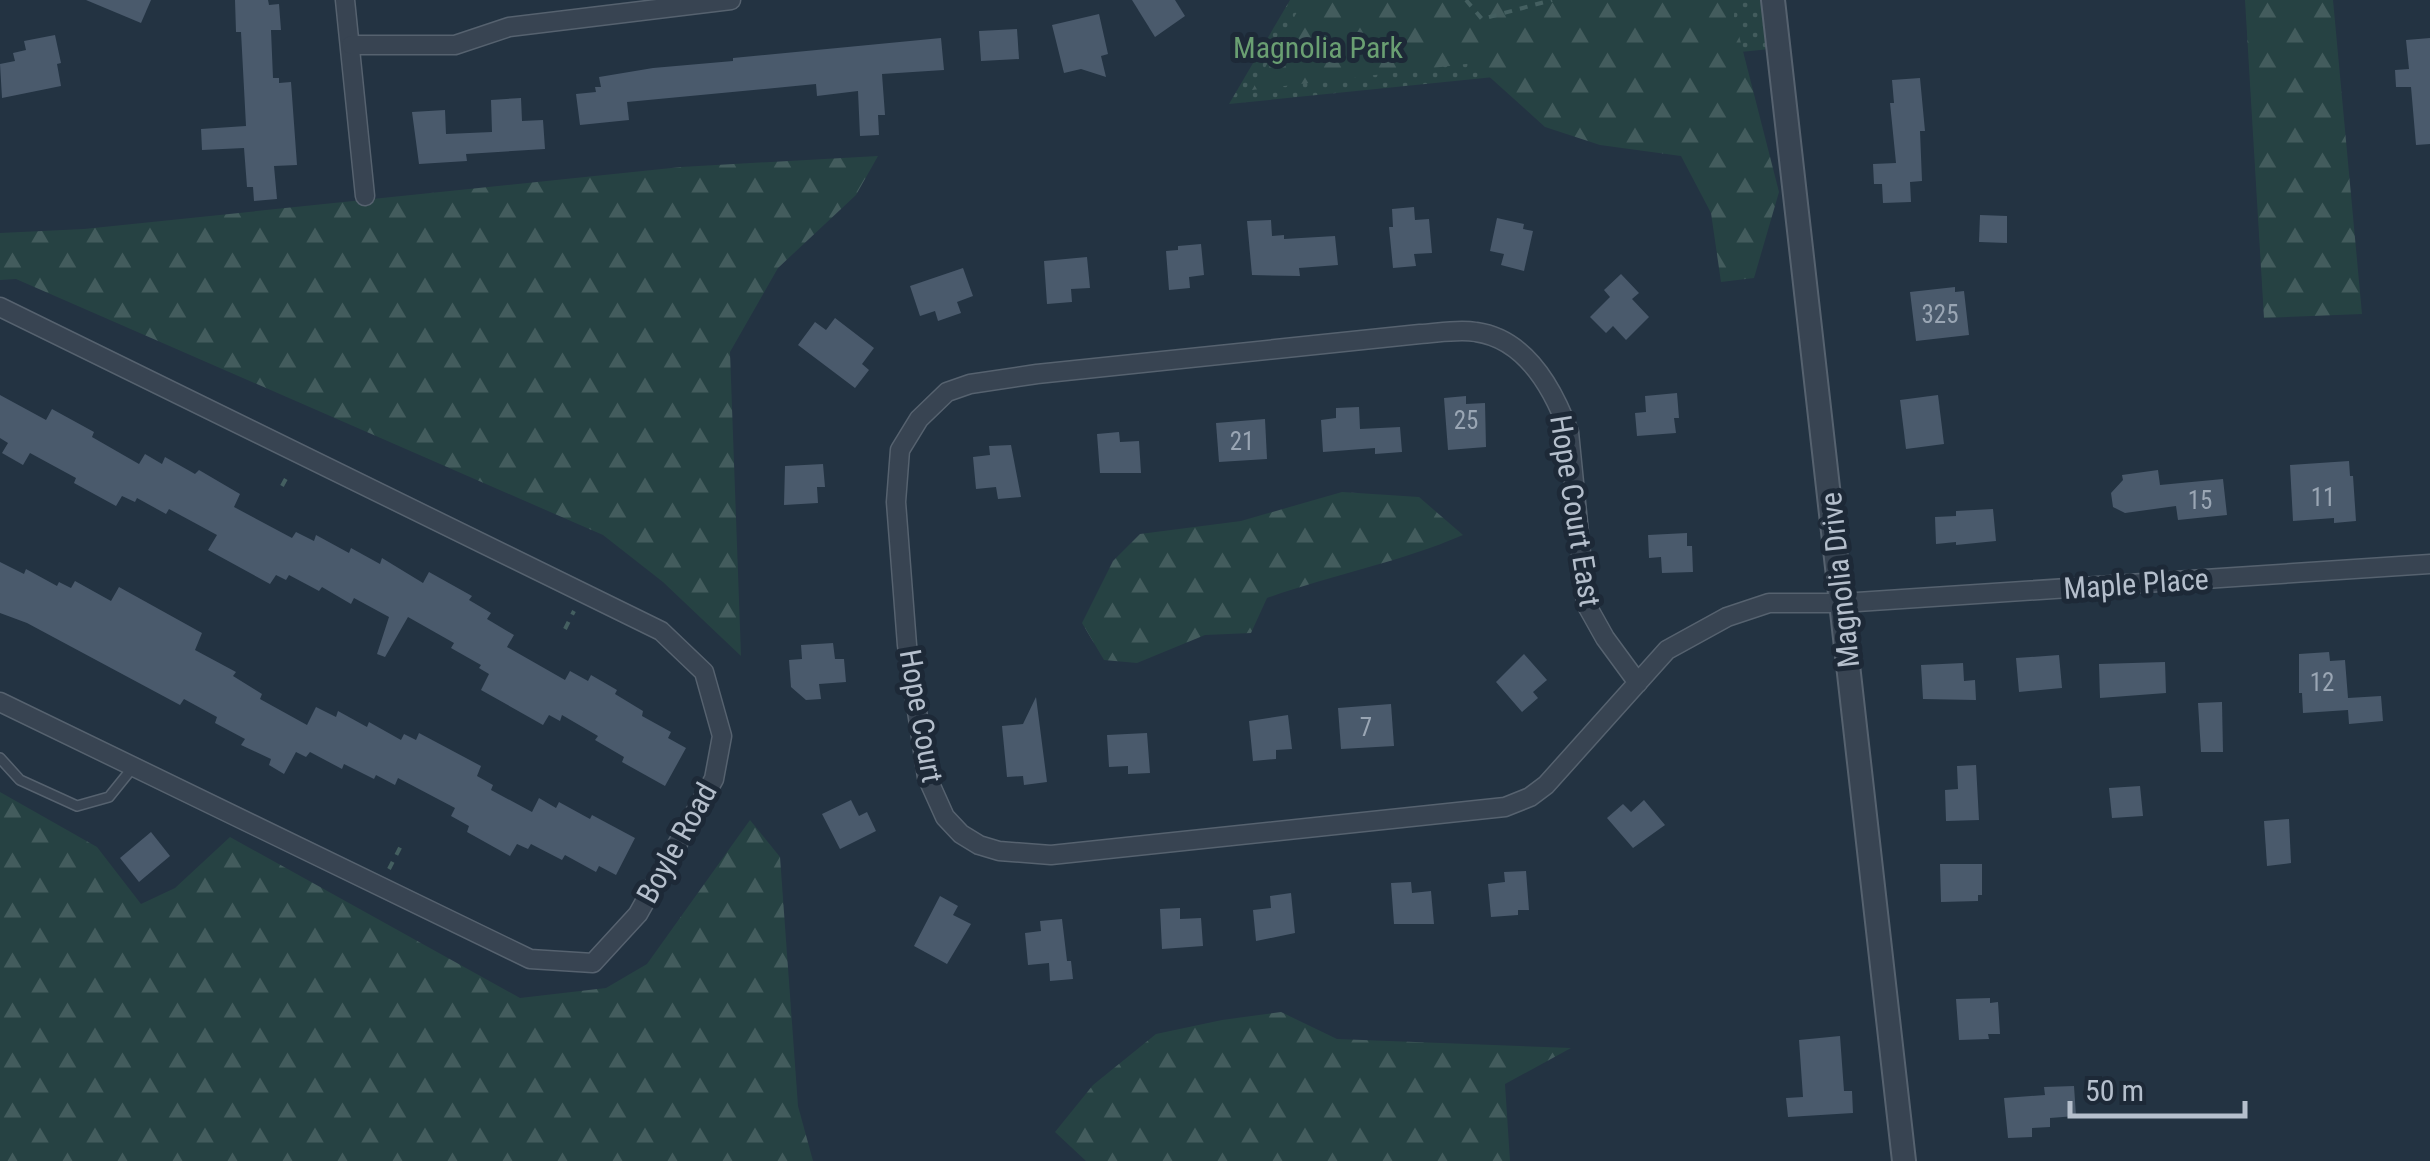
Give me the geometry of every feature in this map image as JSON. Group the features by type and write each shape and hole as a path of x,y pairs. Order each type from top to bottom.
{"street":[{"path":"346,0 365,196"},
{"path":"352,45 455,45 509,27 732,0"},
{"name":"Magnolia Drive","path":"1773,0 1904,1161"},
{"name":"Boyle Road","path":"0,307 661,632 704,672 722,736 714,779 638,914 593,963 530,959 134,766 2,707"},
{"name":"Hope Court","path":"1510,343 1472,331 1420,334 1038,374 970,384 948,392 932,404 900,450 896,502 907,646 927,777 946,817 961,834 979,845 1024,854 1051,854 1506,807 1546,784 1666,650 1727,618 1770,603 1842,604"},
{"name":"Hope Court East","path":"1510,343 1546,382 1560,406 1568,432 1586,604 1604,638 1638,683"},
{"name":"Maple Place","path":"1842,604 2430,564"}],"lane":[{"path":"0,758 20,780 76,806 109,797 134,766"}],"path":[{"path":"1466,0 1482,20 1552,0"},
{"path":"380,886 403,842"}],"green space":[{"name":"Magnolia Park","path":"1290,0 1764,0 1770,49 1229,104"},
{"path":"1304,0 1735,0 1734,16 1779,192 1754,278 1721,282 1711,213 1681,156 1600,145 1545,127 1474,63 1252,90"},
{"path":"2245,0 2333,0 2362,314 2264,318"},
{"path":"878,156 856,195 778,268 730,352 741,656 663,582 603,535 16,279 0,280 0,233 84,229 681,167"},
{"path":"1342,492 1419,497 1463,535 1267,598 1251,633 1205,635 1137,663 1104,660 1082,623 1113,561 1140,534 1241,521"},
{"path":"0,792 97,847 141,904 175,888 230,837 520,998 606,988 647,964 750,820 780,857 798,1106 813,1161 0,1161"},
{"path":"1281,1012 1337,1039 1571,1048 1505,1084 1510,1161 1086,1161 1055,1132 1093,1085 1156,1034"}],"building":[{"path":"86,0 151,0 141,23"},
{"path":"235,0 279,4 281,30 271,30 273,78 279,78 279,83 291,82 297,165 274,166 277,199 254,201 253,187 247,187 244,148 202,150 201,129 246,126 241,32 236,32"},
{"path":"1132,0 1175,0 1185,16 1155,37"},
{"path":"1099,14 1108,54 1101,56 1106,77 1081,69 1064,73 1052,25"},
{"path":"1017,29 1019,59 981,61 979,31"},
{"path":"55,35 61,86 2,98 0,64 15,61 13,53 26,50 24,41"},
{"path":"941,38 944,70 882,74 885,115 878,115 879,135 860,136 858,91 817,96 816,84 627,102 629,120 580,125 576,94 596,92 595,87 601,87 599,77 733,58"},
{"path":"2430,38 2430,144 2416,145 2411,87 2396,87 2395,70 2409,69 2406,40"},
{"path":"1920,78 1925,131 1920,131 1922,181 1910,182 1911,202 1883,203 1882,184 1874,184 1873,164 1896,163 1890,103 1894,103 1892,80"},
{"path":"521,98 522,121 543,120 545,149 466,154 467,161 419,164 412,112 445,110 446,134 492,132 491,100"},
{"path":"1414,207 1415,220 1429,219 1432,253 1414,254 1416,266 1393,268 1389,227 1393,227 1392,209"},
{"path":"1980,215 2007,216 2007,243 1979,242"},
{"path":"1497,218 1524,224 1523,229 1533,231 1524,271 1501,265 1504,254 1490,251"},
{"path":"1271,220 1272,236 1284,235 1284,239 1335,236 1338,265 1299,268 1300,276 1252,275 1247,221"},
{"path":"1201,244 1204,275 1189,277 1190,288 1169,290 1166,251"},
{"path":"1087,257 1090,288 1071,289 1072,302 1047,304 1044,261"},
{"path":"963,268 973,296 957,302 961,313 938,321 935,311 920,316 910,286"},
{"path":"1621,274 1639,293 1632,299 1649,317 1626,340 1613,326 1606,333 1590,317 1610,297 1604,290"},
{"path":"1955,287 1955,292 1964,291 1969,335 1916,341 1910,292"},
{"path":"835,318 874,348 862,364 869,370 855,388 798,345 815,322 826,330"},
{"path":"1677,393 1676,433 1637,436 1635,413 1646,412 1645,396"},
{"path":"0,395 46,420 52,409 94,432 92,437 139,464 145,454 162,464 165,457 195,474 199,470 240,494 234,507 292,538 296,532 314,541 316,535 380,564 382,558 423,583 429,572 472,596 469,600 491,613 487,619 514,635 507,647 565,680 570,671 588,681 591,675 617,690 615,694 643,711 642,716 671,732 668,738 686,748 665,786 622,762 624,757 595,740 598,736 562,715 560,721 549,715 543,725 481,690 489,674 479,668 481,665 451,648 454,643 408,617 385,657 377,654 389,617 354,598 351,604 322,587 319,591 289,575 286,580 276,575 270,584 208,550 217,535 169,509 166,514 137,498 135,502 122,496 116,506 30,453 23,465 2,453 8,443 0,438"},
{"path":"1938,395 1944,444 1906,449 1900,400"},
{"path":"1466,396 1466,404 1485,403 1486,447 1448,450 1444,398"},
{"path":"1359,407 1360,429 1400,427 1402,452 1375,454 1375,448 1323,452 1321,420 1336,418 1336,408"},
{"path":"1265,419 1267,459 1219,462 1216,423"},
{"path":"1119,432 1120,442 1139,441 1141,473 1100,473 1097,434"},
{"path":"1011,445 1021,497 998,499 996,487 976,489 973,457 990,455 989,446"},
{"path":"2349,461 2356,521 2293,521 2290,465"},
{"path":"823,464 825,487 817,487 818,503 784,505 785,466"},
{"path":"2158,470 2160,485 2223,479 2227,515 2178,520 2176,506 2125,513 2113,507 2111,493 2123,480 2122,475"},
{"path":"1993,509 1996,541 1936,544 1935,517 1956,516 1956,511"},
{"path":"1687,533 1693,572 1662,573 1661,557 1649,558 1648,535"},
{"path":"0,562 24,574 26,569 57,586 59,582 71,588 75,581 111,601 119,587 202,633 195,650 236,672 233,676 262,694 260,699 307,725 316,707 336,717 338,711 367,727 369,722 401,740 404,734 416,740 419,733 481,766 477,776 493,785 491,790 532,812 539,798 556,808 559,802 635,838 616,875 599,866 596,872 565,855 562,860 531,844 528,849 517,844 510,856 467,832 469,826 451,816 455,808 398,778 395,785 376,775 374,779 344,764 342,769 310,752 306,757 296,752 284,774 269,765 271,759 241,745 245,739 215,723 217,717 184,699 180,705 27,623 0,613"},
{"path":"833,643 835,659 844,659 846,682 819,684 821,699 806,700 791,687 789,660 802,659 801,645"},
{"path":"2329,652 2330,661 2345,660 2348,698 2381,696 2383,721 2349,724 2348,710 2303,713 2299,654"},
{"path":"1524,654 1547,680 1533,692 1538,698 1522,712 1496,682"},
{"path":"2059,655 2062,688 2019,692 2016,658"},
{"path":"2165,662 2166,693 2100,698 2099,664"},
{"path":"1963,663 1964,681 1975,680 1976,700 1923,699 1921,665"},
{"path":"1036,697 1047,782 1024,785 1023,776 1007,777 1002,726 1023,724"},
{"path":"2222,702 2223,752 2201,752 2198,703"},
{"path":"1391,704 1394,746 1341,749 1338,708"},
{"path":"1288,715 1292,749 1276,750 1276,759 1253,761 1249,721"},
{"path":"1147,733 1150,773 1128,774 1128,766 1109,767 1107,735"},
{"path":"1976,765 1979,820 1946,821 1945,790 1958,789 1957,766"},
{"path":"2140,786 2143,816 2112,818 2109,788"},
{"path":"851,800 859,816 867,812 876,831 840,849 822,814"},
{"path":"1644,800 1665,825 1633,848 1607,818 1623,804 1631,812"},
{"path":"2289,819 2291,863 2267,866 2264,821"},
{"path":"151,832 170,856 139,882 120,858"},
{"path":"1940,864 1982,864 1982,895 1978,895 1978,901 1941,902"},
{"path":"1526,871 1529,910 1491,917 1488,884 1505,882 1504,872"},
{"path":"1411,882 1412,893 1431,891 1434,924 1394,924 1391,883"},
{"path":"1291,893 1295,933 1256,941 1253,910 1271,908 1270,896"},
{"path":"940,896 958,906 953,915 971,924 947,964 914,946"},
{"path":"1180,908 1180,919 1201,918 1203,946 1162,949 1160,909"},
{"path":"1062,919 1073,979 1050,981 1049,963 1028,965 1025,933 1041,931 1040,921"},
{"path":"1990,998 1990,1003 1998,1002 2000,1034 1988,1034 1989,1039 1959,1040 1956,999"},
{"path":"1840,1036 1844,1091 1852,1091 1853,1113 1788,1117 1786,1098 1803,1097 1799,1040"},
{"path":"2074,1086 2076,1116 2050,1118 2050,1127 2032,1128 2032,1137 2008,1138 2004,1098 2045,1095 2044,1087"}]}
